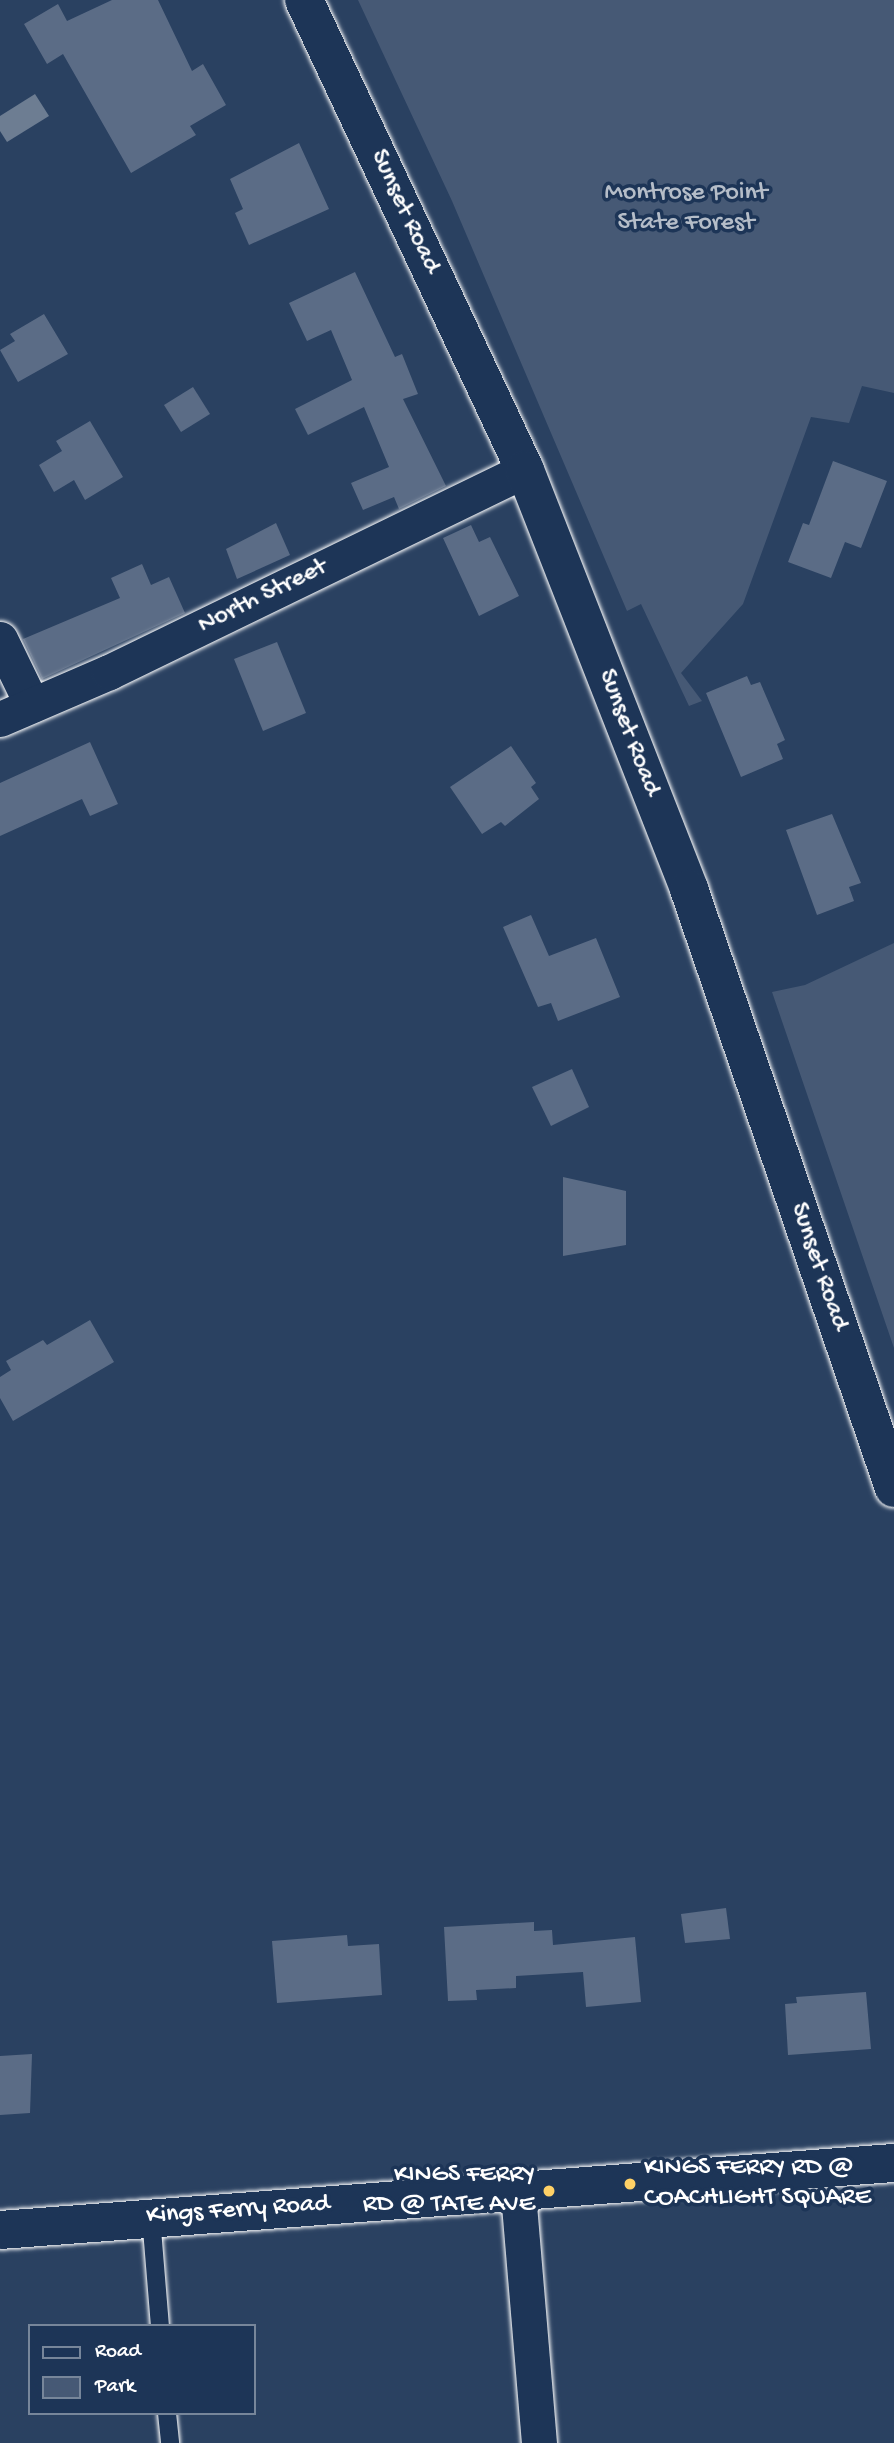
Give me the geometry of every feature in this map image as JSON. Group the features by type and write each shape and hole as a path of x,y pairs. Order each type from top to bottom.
{"street":[{"name":"Sunset Road","path":"304,0 525,470 689,889 894,1488"},
{"name":"North Street","path":"0,719 525,470"},
{"path":"0,639 32,705"},
{"name":"Kings Ferry Road","path":"0,2230 894,2163"},
{"path":"518,2193 539,2443"}],"lane":[{"path":"151,2217 160,2324"},
{"path":"167,2415 170,2443"}],"green space":[{"name":"Montrose Point State Forest","path":"358,0 894,0 894,393 862,386 849,423 811,417 743,604 681,673 702,701 689,706 641,604 627,611 452,201"},
{"path":"894,943 894,1348 772,992 805,985"}],"shaded area":[{"path":"35,94 49,116 7,142 0,131 0,116"}],"building":[{"path":"112,0 158,0 192,71 203,64 226,105 190,126 196,135 131,173 63,54 47,64 24,24 58,4 67,21"},
{"path":"299,143 329,209 249,245 235,213 243,209 230,179"},
{"path":"355,272 395,357 402,354 418,394 403,399 446,486 399,509 394,497 363,510 351,483 389,467 364,407 308,435 295,409 352,380 331,330 307,341 289,303"},
{"path":"44,314 68,354 18,382 0,350 15,341 10,334"},
{"path":"193,387 210,414 181,432 164,405"},
{"path":"90,421 123,477 85,500 74,480 54,492 39,465 62,451 56,441"},
{"path":"833,461 887,481 861,548 845,542 831,578 788,562 803,523 809,525"},
{"path":"276,523 290,555 237,579 226,549"},
{"path":"471,525 479,542 490,537 519,596 479,616 443,538"},
{"path":"142,564 151,585 169,577 185,613 42,679 23,639 120,598 111,578"},
{"path":"277,642 306,713 263,731 234,659"},
{"path":"747,676 751,685 760,682 785,740 777,744 783,759 741,777 706,693"},
{"path":"90,742 118,804 90,816 82,799 0,836 0,783"},
{"path":"511,746 536,783 531,787 539,799 505,826 501,822 482,834 450,787"},
{"path":"832,814 861,883 849,887 854,901 817,915 786,830"},
{"path":"531,915 549,956 596,938 620,997 558,1021 551,1003 538,1007 503,927"},
{"path":"572,1069 589,1107 551,1126 532,1087"},
{"path":"563,1177 626,1191 626,1245 563,1256"},
{"path":"90,1320 114,1362 13,1421 0,1398 0,1377 11,1370 6,1361 43,1340 47,1345"},
{"path":"726,1908 730,1939 685,1943 681,1914"},
{"path":"534,1922 534,1931 552,1930 553,1945 635,1937 641,2002 586,2007 583,1972 516,1976 516,1988 476,1990 477,2000 448,2001 444,1927"},
{"path":"347,1935 348,1946 379,1944 382,1995 277,2003 272,1941"},
{"path":"866,1992 871,2049 788,2055 785,2004 797,2003 796,1997"},
{"path":"32,2054 30,2113 0,2115 0,2056"}],"place":[{"name":"KINGS FERRY RD @ COACHLIGHT SQUARE","path":"630,2184"},
{"name":"KINGS FERRY RD @ TATE AVE","path":"549,2191"}]}
